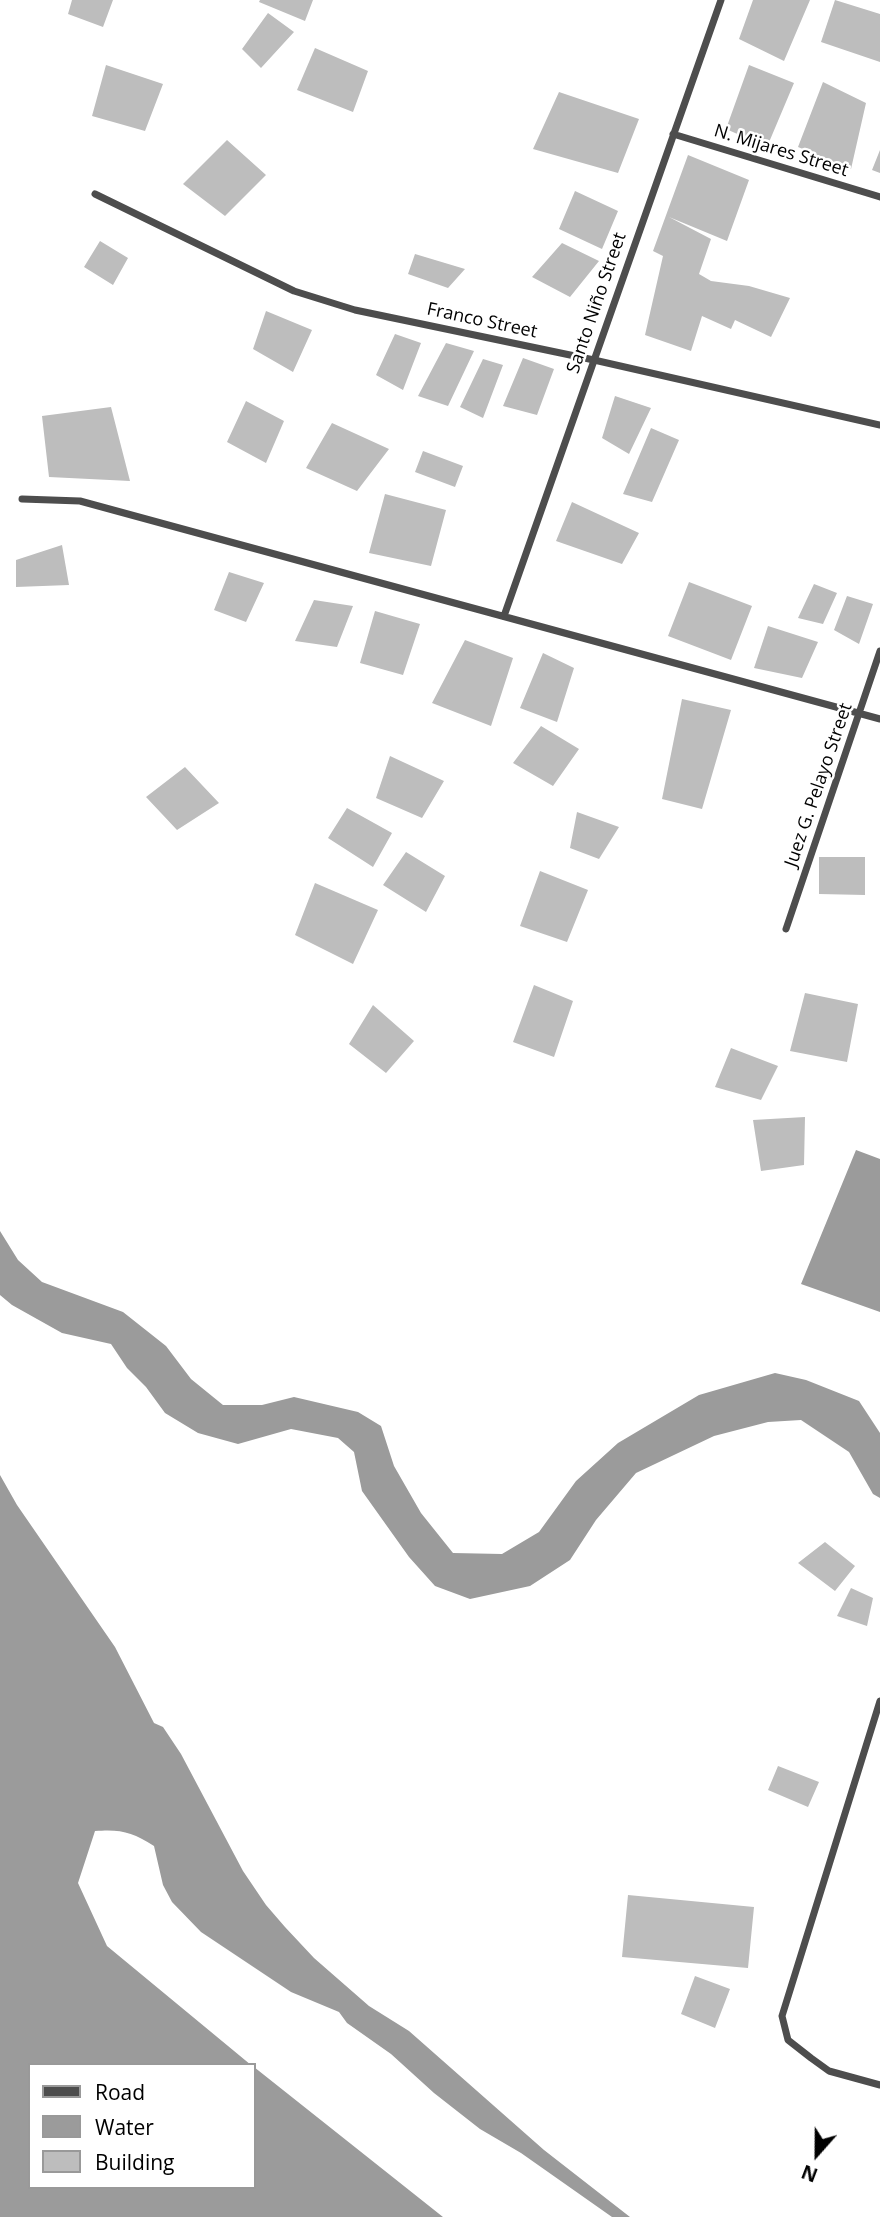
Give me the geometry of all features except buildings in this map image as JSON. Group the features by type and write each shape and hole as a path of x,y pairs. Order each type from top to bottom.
{"street":[{"name":"Santo Niño Street","path":"504,616 721,0"},
{"name":"N. Mijares Street","path":"673,134 880,197"},
{"name":"Franco Street","path":"95,194 294,291 355,310 594,360 880,425"},
{"path":"22,499 80,501 880,719"},
{"name":"Juez G. Pelayo Street","path":"786,929 880,650"},
{"path":"880,1701 782,2016 788,2040 820,2064 830,2071 880,2085"}],"water":[{"path":"856,1150 880,1159 880,1312 801,1284"},
{"path":"0,1231 18,1260 42,1282 123,1312 166,1346 191,1379 223,1405 262,1405 294,1397 358,1412 381,1426 394,1466 421,1513 453,1553 502,1554 539,1532 576,1481 618,1443 699,1395 775,1373 806,1380 859,1401 880,1433 880,1498 873,1494 849,1452 801,1420 768,1422 714,1436 636,1473 596,1520 570,1560 530,1586 470,1599 435,1586 409,1557 362,1491 354,1452 338,1438 291,1429 238,1444 198,1433 165,1413 146,1387 127,1368 111,1344 62,1333 12,1305 0,1295"},
{"path":"0,1475 17,1505 115,1647 154,1723 163,1727 181,1754 243,1871 266,1905 314,1958 369,2006 409,2031 544,2150 630,2217 612,2217 521,2153 480,2129 434,2093 391,2054 347,2023 339,2012 291,1992 201,1932 172,1902 163,1885 154,1846 126,1832 104,1830 95,1831 78,1883 107,1946 249,2063 28,2063 28,2189 256,2189 256,2069 443,2217 0,2217"}]}
